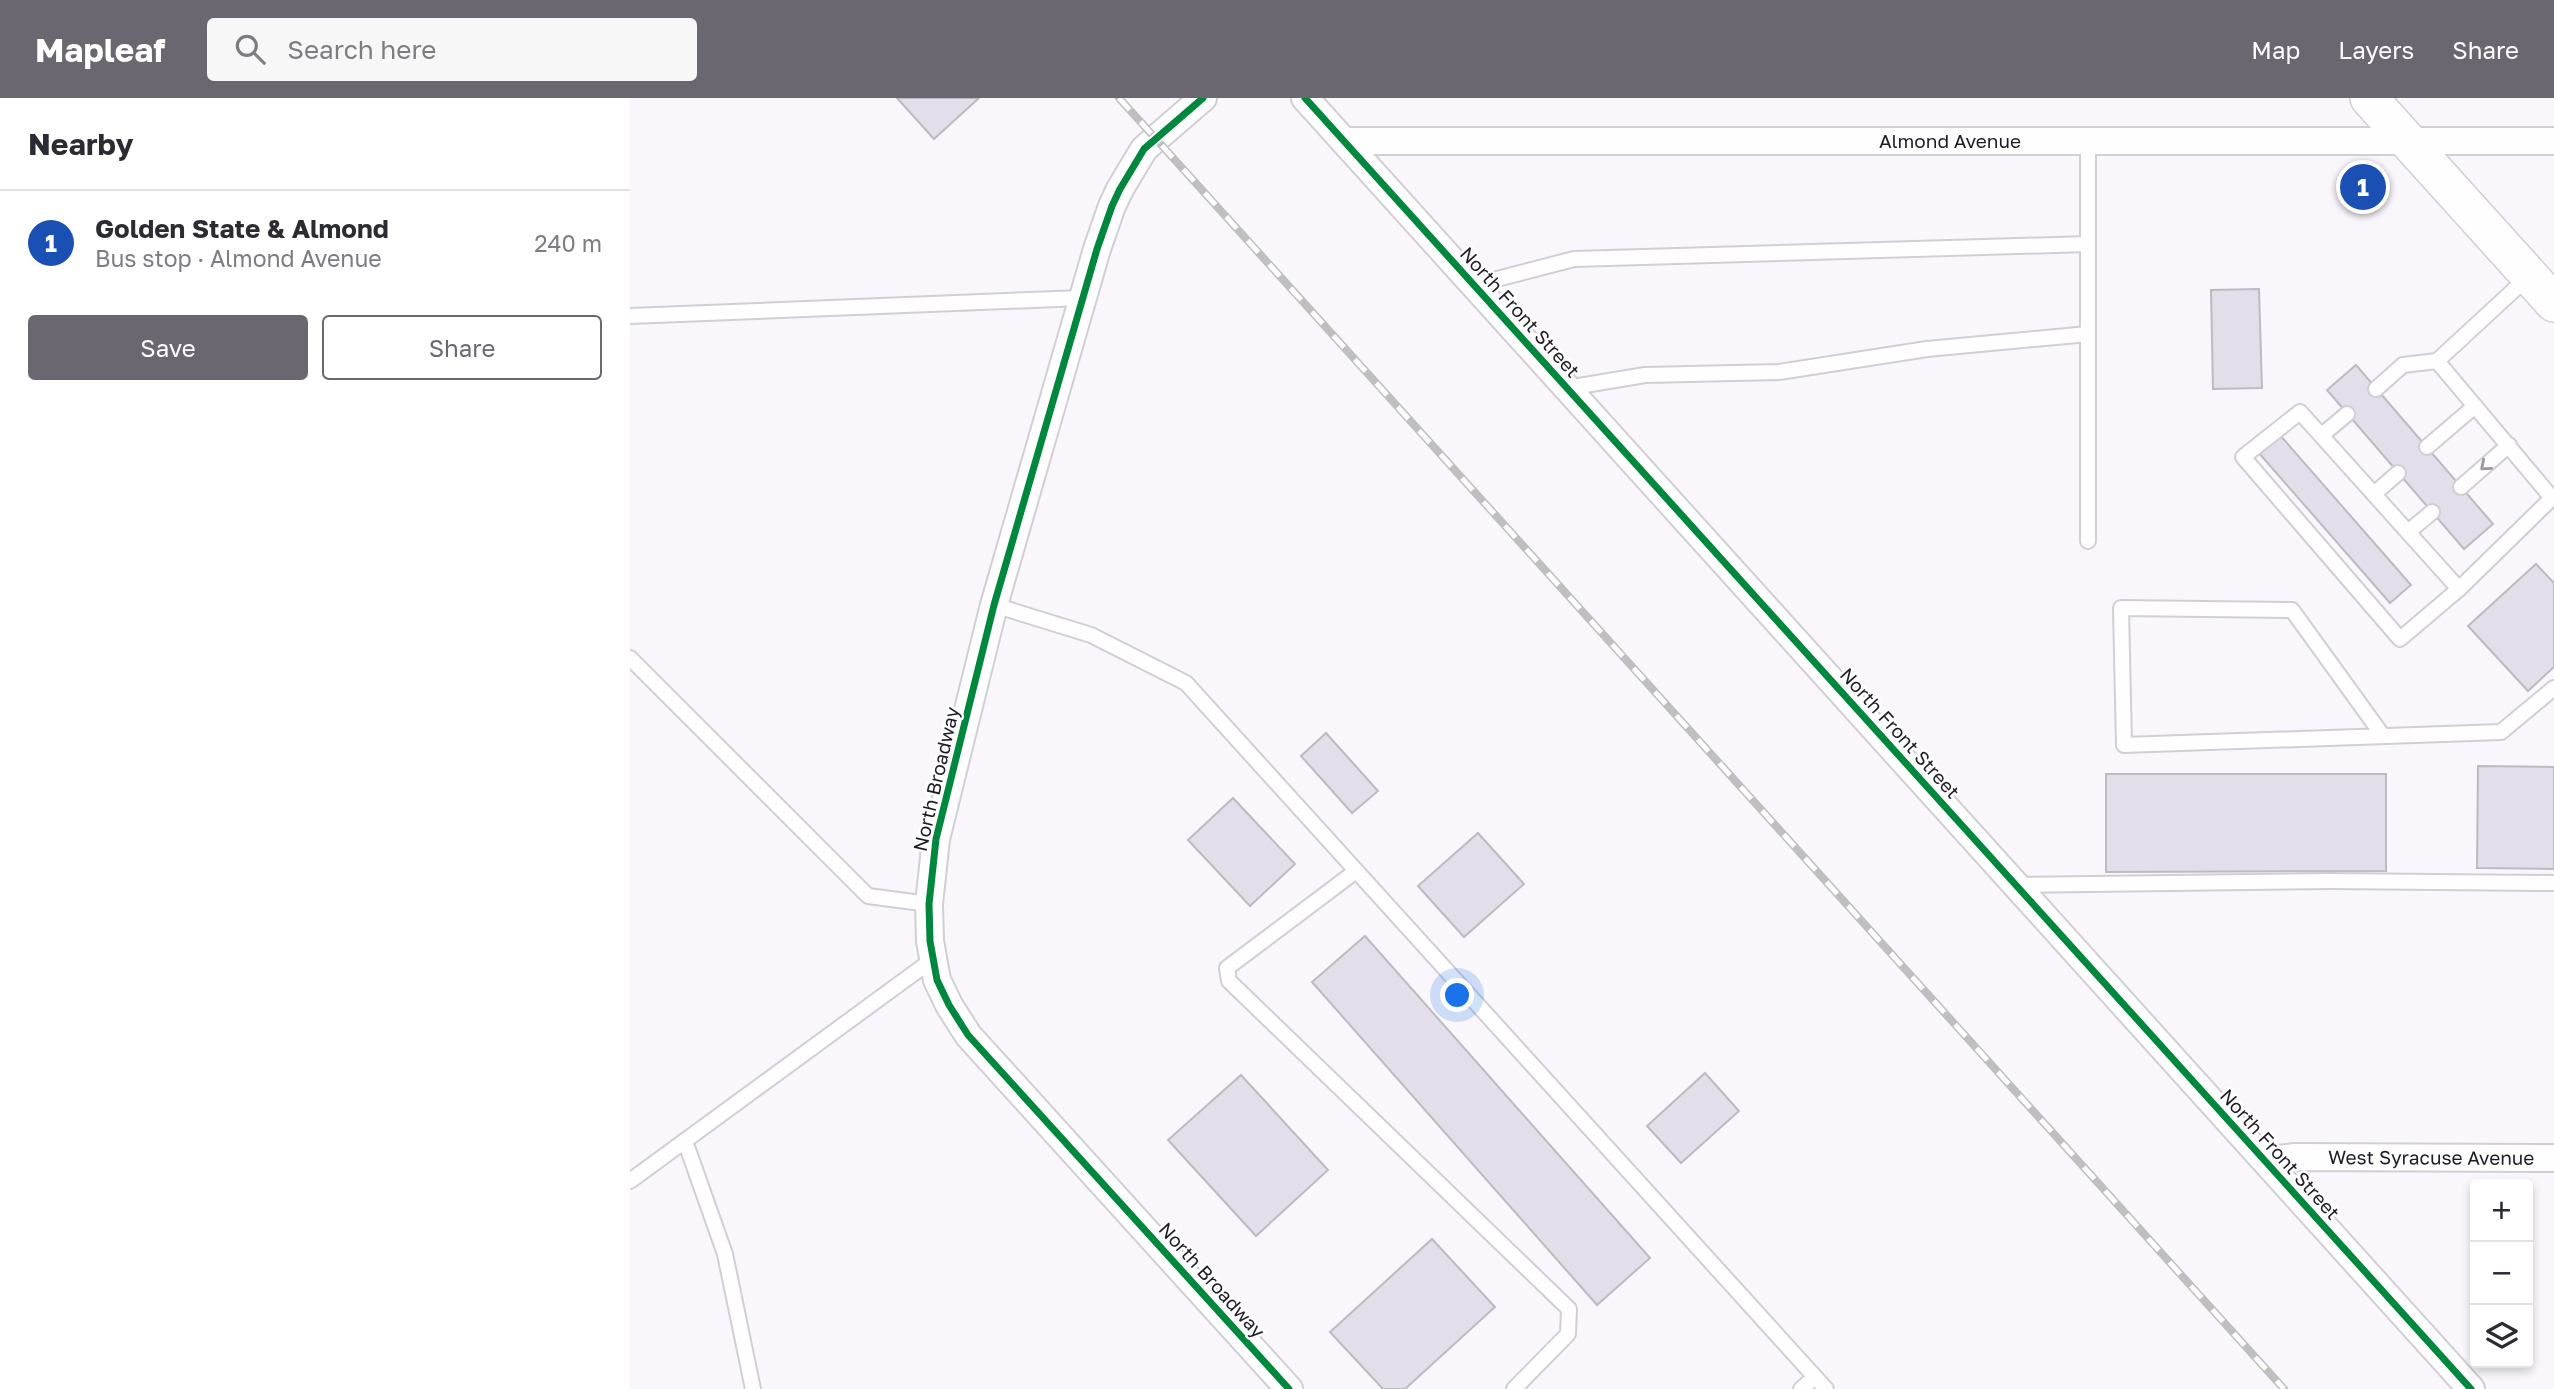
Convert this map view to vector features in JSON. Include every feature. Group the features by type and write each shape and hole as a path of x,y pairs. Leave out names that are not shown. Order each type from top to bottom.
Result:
{"main road":[{"path":"2369,98 2554,303"}],"street":[{"name":"North Broadway","path":"1203,98 1155,138 1135,162 1120,188 1103,230 994,605 936,839 929,904 932,960 943,993 968,1035 1289,1389"},
{"name":"North Front Street","path":"1305,98 2471,1389"},
{"name":"Almond Avenue","path":"1344,141 2554,141"},
{"name":"West Syracuse Avenue","path":"2269,1165 2295,1157 2554,1158"}],"lane":[{"path":"2088,141 2088,541"},
{"path":"1474,285 1574,259 2088,244"},
{"path":"2376,389 2403,365 2437,360 2529,276"},
{"path":"630,316 1083,298"},
{"path":"1567,388 1645,375 1779,372 1927,349 2088,334"},
{"path":"2437,360 2553,497 2459,589 2400,639 2244,457 2300,412 2459,589"},
{"path":"2427,447 2475,406"},
{"path":"2322,435 2347,414"},
{"path":"2461,487 2509,445"},
{"path":"2374,494 2399,473"},
{"path":"2408,532 2432,512"},
{"path":"994,605 1091,635 1186,683 1826,1389"},
{"path":"2383,736 2292,610 2121,608 2124,745 2501,732 2554,688"},
{"path":"630,658 868,896 929,904"},
{"path":"1356,871 1227,968 1229,981 1569,1309 1569,1334 1514,1389"},
{"path":"2015,885 2330,881 2554,883"},
{"path":"630,1181 932,960"},
{"path":"685,1142 725,1255 753,1389"},
{"path":"1801,1389 1815,1377"}],"building":[{"path":"897,98 979,98 934,139"},
{"path":"2259,289 2262,388 2213,389 2211,290"},
{"path":"2356,365 2493,524 2464,549 2327,390"},
{"path":"2279,434 2411,585 2390,603 2258,452"},
{"path":"2536,564 2554,583 2554,667 2528,691 2468,626"},
{"path":"1326,733 1378,791 1352,813 1301,756"},
{"path":"2478,766 2554,767 2554,869 2477,868"},
{"path":"2106,774 2386,774 2386,871 2106,872"},
{"path":"1233,798 1295,864 1250,906 1188,840"},
{"path":"1478,833 1524,884 1464,937 1418,886"},
{"path":"1365,936 1650,1258 1597,1305 1312,982"},
{"path":"1705,1073 1739,1111 1681,1163 1647,1126"},
{"path":"1241,1075 1328,1170 1256,1236 1168,1140"},
{"path":"1432,1239 1495,1307 1405,1389 1383,1389 1330,1332"}],"railway":[{"path":"1119,98 2284,1389"}],"cycle path":[{"path":"1203,98 1144,149 1112,206 1097,249 994,605 936,839 929,904 930,941 937,980 968,1035 1289,1389"},
{"path":"1305,98 2471,1389"}],"place":[{"name":"Golden State & Almond","path":"2363,187"}]}
